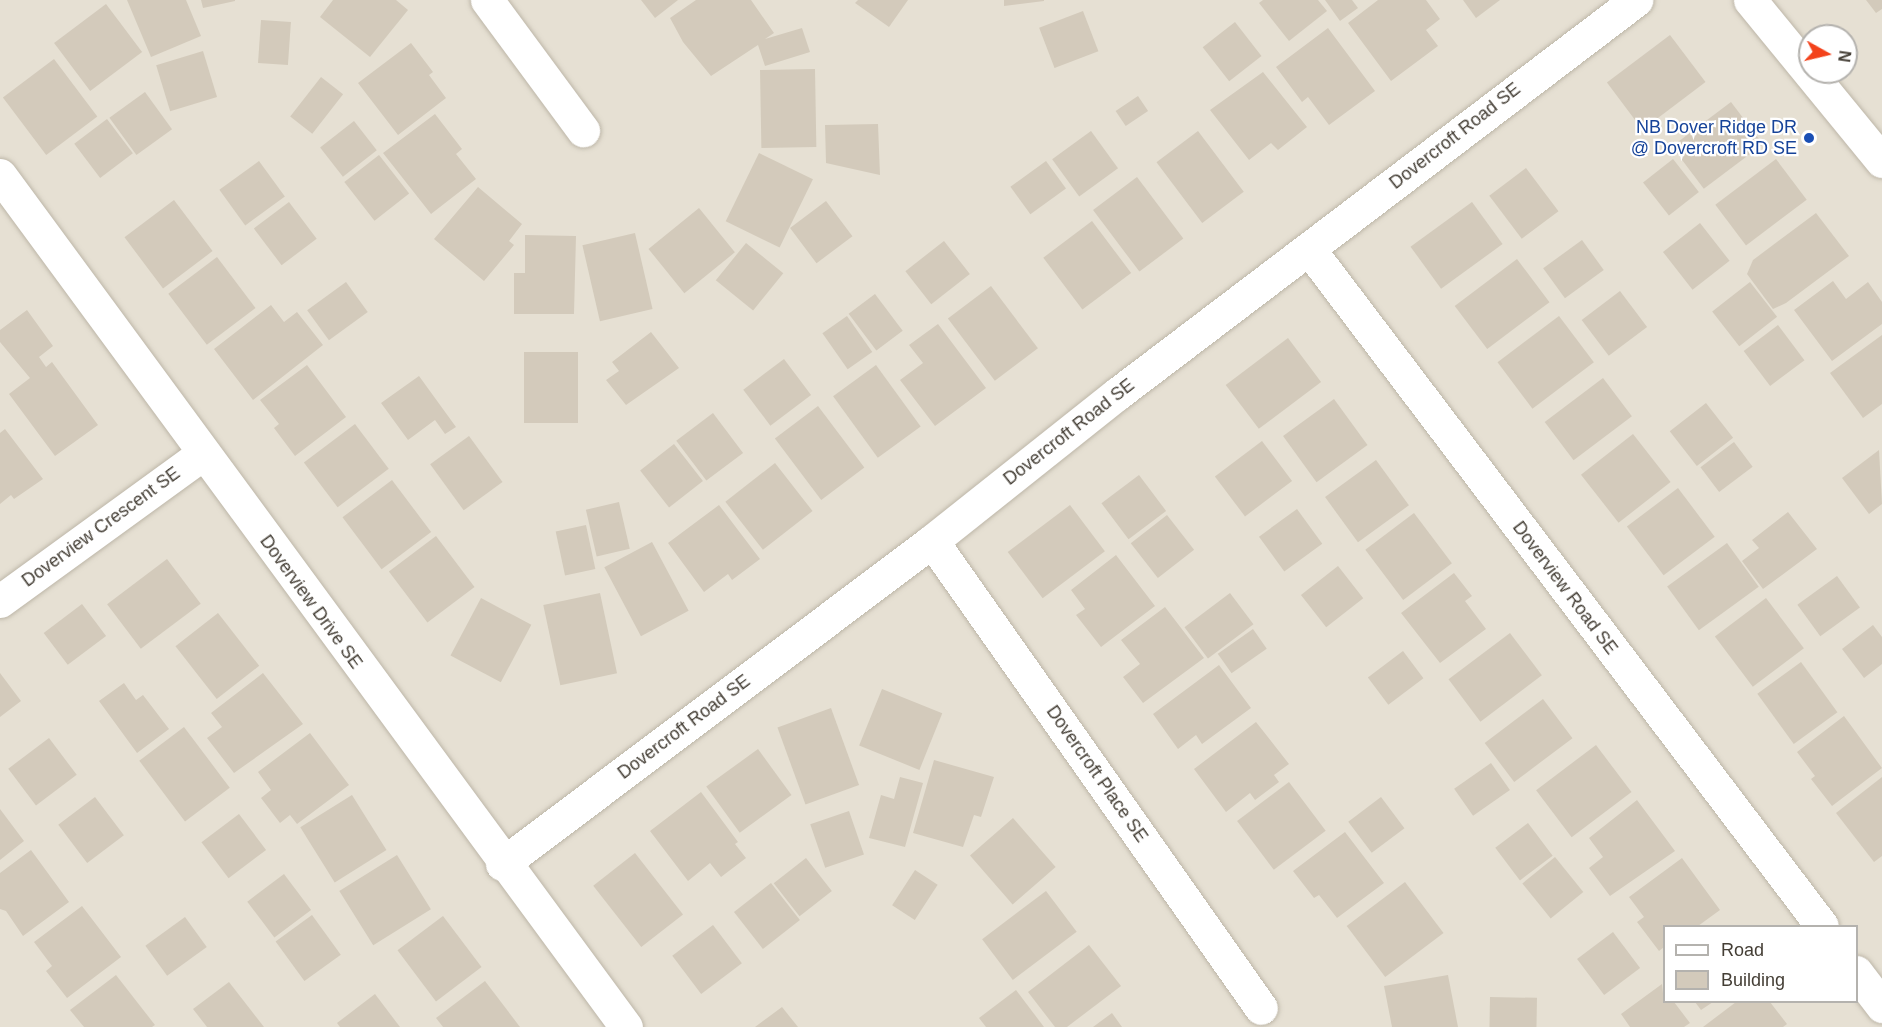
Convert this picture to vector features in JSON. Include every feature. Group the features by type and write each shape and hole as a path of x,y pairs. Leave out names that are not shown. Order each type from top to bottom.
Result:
{"street":[{"path":"487,0 583,130"},
{"name":"Dovercroft Road SE","path":"502,864 932,541 1309,249 1636,0"},
{"path":"1750,0 1882,161"},
{"name":"Doverview Drive SE","path":"0,175 502,864 626,1027"},
{"name":"Doverview Road SE","path":"1309,249 1820,925"},
{"name":"Doverview Crescent SE","path":"0,601 202,454"},
{"name":"Dovercroft Place SE","path":"932,541 1262,1008"},
{"path":"1858,973 1882,1006"}],"shaded area":[{"path":"0,0 1882,0 1882,1027 0,1027"}],"building":[{"path":"127,0 186,0 201,36 151,57"},
{"path":"201,0 235,0 235,1 203,8"},
{"path":"333,0 396,0 408,10 370,57 320,17"},
{"path":"641,0 678,0 655,18"},
{"path":"696,0 751,0 774,33 765,39 802,28 810,52 765,66 758,45 711,76 683,42 670,18"},
{"path":"858,0 908,0 889,27 855,3"},
{"path":"1004,0 1044,0 1044,1 1004,6"},
{"path":"1263,0 1318,0 1327,11 1289,41 1259,3"},
{"path":"1325,0 1352,0 1358,8 1340,21"},
{"path":"1378,0 1426,0 1440,19 1426,30 1438,46 1391,81 1348,23"},
{"path":"1463,0 1500,0 1476,18"},
{"path":"1866,0 1882,0 1882,9 1876,13"},
{"path":"106,4 142,52 90,91 54,43"},
{"path":"1083,11 1098,51 1055,68 1039,28"},
{"path":"261,20 291,22 288,65 258,63"},
{"path":"1235,22 1261,56 1229,81 1203,47"},
{"path":"1328,28 1375,91 1329,125 1308,97 1302,102 1276,67"},
{"path":"1670,35 1706,82 1642,130 1607,83"},
{"path":"411,43 433,72 429,75 446,98 398,135 358,83"},
{"path":"203,51 217,97 170,111 156,65"},
{"path":"54,59 97,117 46,155 3,98"},
{"path":"815,69 816,147 761,148 760,70"},
{"path":"1263,72 1307,127 1278,150 1271,143 1249,160 1210,110"},
{"path":"321,77 343,94 312,134 290,116"},
{"path":"145,92 172,129 136,155 109,118"},
{"path":"1138,96 1148,111 1126,126 1116,111"},
{"path":"1731,102 1763,144 1704,189 1672,147"},
{"path":"435,114 462,149 456,154 476,179 431,214 383,153"},
{"path":"107,119 133,153 100,178 74,144"},
{"path":"354,121 377,150 343,177 320,147"},
{"path":"878,124 880,175 826,163 825,125"},
{"path":"1091,131 1118,168 1079,196 1052,159"},
{"path":"1198,131 1244,192 1202,223 1156,162"},
{"path":"759,153 813,179 780,248 726,221"},
{"path":"379,155 409,194 374,221 344,182"},
{"path":"1673,159 1699,192 1669,215 1643,182"},
{"path":"1776,159 1807,200 1746,245 1715,205"},
{"path":"259,161 285,197 245,225 219,190"},
{"path":"1046,161 1066,189 1030,214 1010,187"},
{"path":"1526,168 1558,211 1522,239 1489,196"},
{"path":"1137,177 1183,238 1139,272 1093,210"},
{"path":"478,187 522,224 509,241 514,245 484,281 434,239"},
{"path":"174,200 213,251 163,288 124,237"},
{"path":"826,201 852,236 817,263 790,228"},
{"path":"289,202 317,239 282,265 254,228"},
{"path":"1472,202 1503,244 1441,289 1411,247"},
{"path":"699,208 735,252 684,293 648,249"},
{"path":"1816,213 1849,256 1786,303 1773,309 1747,274 1753,260"},
{"path":"1092,221 1131,273 1082,310 1043,258"},
{"path":"1700,223 1730,261 1693,290 1663,252"},
{"path":"635,233 653,309 600,321 582,245"},
{"path":"525,235 576,236 574,314 514,314 514,273 525,273"},
{"path":"1582,240 1604,270 1565,298 1543,268"},
{"path":"944,241 970,274 931,304 905,271"},
{"path":"746,243 783,273 753,311 716,280"},
{"path":"217,257 256,308 207,345 168,294"},
{"path":"1517,259 1549,302 1487,349 1455,306"},
{"path":"1833,281 1846,299 1868,282 1882,302 1882,324 1832,361 1794,310"},
{"path":"346,282 368,312 329,340 307,310"},
{"path":"1750,282 1777,317 1739,346 1712,312"},
{"path":"991,286 1038,348 995,381 948,318"},
{"path":"1620,291 1647,327 1609,356 1582,320"},
{"path":"875,294 903,331 876,351 849,314"},
{"path":"271,305 284,322 297,312 323,345 253,400 214,349"},
{"path":"27,310 53,346 39,357 46,367 52,362 98,425 55,456 9,394 30,378 0,342 0,330"},
{"path":"847,316 872,352 848,369 822,333"},
{"path":"1559,316 1594,362 1532,409 1498,362"},
{"path":"938,324 986,388 935,426 900,380 923,363 909,345"},
{"path":"1778,325 1804,360 1770,386 1744,351"},
{"path":"651,332 679,368 626,405 606,380 619,371 612,362"},
{"path":"1882,335 1882,404 1863,418 1830,373"},
{"path":"1288,338 1321,382 1259,429 1226,385"},
{"path":"524,352 578,352 578,423 524,423"},
{"path":"784,359 811,395 770,426 743,390"},
{"path":"307,365 346,417 295,456 274,428 279,424 260,400"},
{"path":"876,365 921,426 878,458 833,396"},
{"path":"419,376 456,427 445,434 435,420 408,440 381,403"},
{"path":"1603,378 1632,416 1574,460 1545,422"},
{"path":"1334,399 1368,445 1317,482 1283,436"},
{"path":"1706,403 1733,438 1697,466 1670,431"},
{"path":"818,406 864,467 821,500 775,438"},
{"path":"713,413 743,453 706,481 676,441"},
{"path":"355,424 389,469 338,507 304,463"},
{"path":"5,429 43,479 14,499 11,495 0,504 0,433"},
{"path":"1633,434 1671,482 1619,523 1581,475"},
{"path":"469,436 503,482 464,510 430,464"},
{"path":"1262,441 1292,481 1245,516 1215,477"},
{"path":"1734,442 1753,467 1719,492 1700,467"},
{"path":"674,444 703,481 669,508 640,470"},
{"path":"1879,450 1882,504 1869,514 1842,478"},
{"path":"1376,460 1409,505 1358,542 1325,497"},
{"path":"775,463 813,511 763,550 725,502"},
{"path":"1139,475 1166,511 1129,539 1101,503"},
{"path":"392,480 431,532 382,569 342,517"},
{"path":"1678,488 1715,537 1664,575 1627,527"},
{"path":"619,502 630,549 597,556 586,510"},
{"path":"719,505 760,559 732,580 728,574 704,592 668,543"},
{"path":"1070,505 1105,551 1043,598 1008,552"},
{"path":"1297,509 1322,544 1284,571 1259,537"},
{"path":"1788,512 1817,549 1763,589 1742,561 1759,548 1752,540"},
{"path":"1414,513 1452,563 1403,600 1365,550"},
{"path":"1167,515 1194,550 1158,578 1131,543"},
{"path":"586,525 595,569 565,575 556,531"},
{"path":"436,536 475,587 427,623 389,572"},
{"path":"652,542 689,611 641,636 604,567"},
{"path":"1727,543 1759,587 1699,630 1667,586"},
{"path":"1116,555 1155,606 1101,647 1076,615 1085,609 1071,590"},
{"path":"167,559 201,604 141,649 107,604"},
{"path":"1338,566 1363,598 1326,627 1301,595"},
{"path":"1454,573 1472,596 1465,601 1486,629 1440,663 1401,613"},
{"path":"1837,576 1860,608 1820,636 1797,605"},
{"path":"600,593 617,673 560,685 543,605"},
{"path":"1230,593 1253,624 1208,658 1184,627"},
{"path":"481,598 531,625 501,682 450,655"},
{"path":"1766,598 1804,648 1753,687 1715,637"},
{"path":"82,604 106,636 68,665 44,633"},
{"path":"1165,607 1204,658 1143,703 1123,677 1140,664 1121,640"},
{"path":"218,613 259,666 217,699 175,646"},
{"path":"1873,625 1882,637 1882,664 1864,678 1842,649"},
{"path":"1253,629 1267,649 1232,673 1218,654"},
{"path":"1510,633 1542,675 1480,722 1449,679"},
{"path":"1403,651 1423,678 1388,705 1368,677"},
{"path":"1801,662 1837,712 1794,744 1757,694"},
{"path":"1219,665 1251,708 1202,744 1196,735 1178,749 1153,714"},
{"path":"0,673 21,701 0,717"},
{"path":"263,673 303,724 234,773 207,738 222,727 211,713"},
{"path":"124,683 136,700 143,695 169,729 137,753 99,701"},
{"path":"882,689 942,713 919,770 859,746"},
{"path":"1543,699 1572,738 1514,782 1485,743"},
{"path":"831,708 859,785 805,805 777,727"},
{"path":"1844,716 1882,768 1832,806 1811,779 1815,776 1797,752"},
{"path":"1256,722 1289,764 1274,775 1279,782 1255,800 1250,793 1226,812 1194,769"},
{"path":"184,727 230,788 185,821 139,761"},
{"path":"310,733 349,785 297,824 290,815 280,823 261,798 271,790 258,772"},
{"path":"49,738 77,775 36,805 8,769"},
{"path":"1596,745 1632,792 1572,837 1536,790"},
{"path":"758,749 792,795 740,833 706,787"},
{"path":"934,760 994,777 981,817 974,815 963,847 913,833"},
{"path":"1491,763 1510,790 1473,816 1454,789"},
{"path":"900,777 923,783 905,847 869,838 881,795 894,799"},
{"path":"1882,777 1882,856 1874,862 1836,813"},
{"path":"1289,782 1326,831 1274,870 1237,821"},
{"path":"701,792 738,842 735,844 746,858 721,877 710,863 688,881 650,831"},
{"path":"352,795 386,850 335,882 300,827"},
{"path":"95,797 124,835 87,863 58,825"},
{"path":"1381,797 1404,828 1372,853 1348,822"},
{"path":"1637,800 1675,851 1610,896 1589,868 1603,857 1589,838"},
{"path":"0,809 24,841 0,860"},
{"path":"849,811 864,854 825,868 810,824"},
{"path":"239,814 266,850 229,878 201,842"},
{"path":"1013,818 1056,867 1013,904 970,855"},
{"path":"1528,823 1553,856 1520,880 1495,848"},
{"path":"1345,832 1384,883 1337,918 1319,895 1314,898 1293,871"},
{"path":"31,850 69,902 23,936 6,911 0,909 0,873"},
{"path":"635,853 683,914 641,947 593,886"},
{"path":"397,855 431,909 373,945 339,891"},
{"path":"1555,857 1583,892 1551,918 1522,883"},
{"path":"806,858 832,891 800,916 774,883"},
{"path":"1682,858 1720,910 1699,925 1663,925 1663,948 1659,951 1637,922 1644,917 1629,897"},
{"path":"915,870 938,885 915,920 892,905"},
{"path":"284,874 311,910 274,938 247,902"},
{"path":"1405,882 1444,933 1385,977 1347,926"},
{"path":"771,883 800,920 763,949 734,912"},
{"path":"1046,891 1077,932 1013,980 982,939"},
{"path":"82,906 121,957 67,998 46,971 52,966 34,942"},
{"path":"312,915 341,955 304,981 276,941"},
{"path":"443,916 482,967 436,1001 397,950"},
{"path":"185,917 207,947 167,976 145,946"},
{"path":"713,925 742,963 701,994 672,956"},
{"path":"1613,932 1640,968 1604,995 1577,959"},
{"path":"1089,945 1121,986 1067,1027 1055,1027 1028,992"},
{"path":"116,975 155,1025 152,1027 84,1027 70,1010"},
{"path":"1448,975 1458,1027 1392,1027 1384,986"},
{"path":"485,981 520,1027 443,1027 436,1018"},
{"path":"229,982 264,1027 207,1027 193,1009"},
{"path":"1662,984 1663,1003 1675,1003 1690,1023 1684,1027 1630,1027 1621,1014"},
{"path":"1016,990 1044,1027 986,1027 979,1018"},
{"path":"375,994 400,1027 340,1027 337,1023"},
{"path":"1490,997 1537,998 1536,1027 1489,1027"},
{"path":"1696,1003 1712,1003 1701,1010"},
{"path":"1735,1003 1771,1003 1787,1024 1783,1027 1703,1027"},
{"path":"782,1007 798,1027 755,1027"},
{"path":"1112,1013 1122,1027 1093,1027"}],"place":[{"name":"NB Dover Ridge DR @ Dovercroft RD SE","path":"1809,138"}]}
